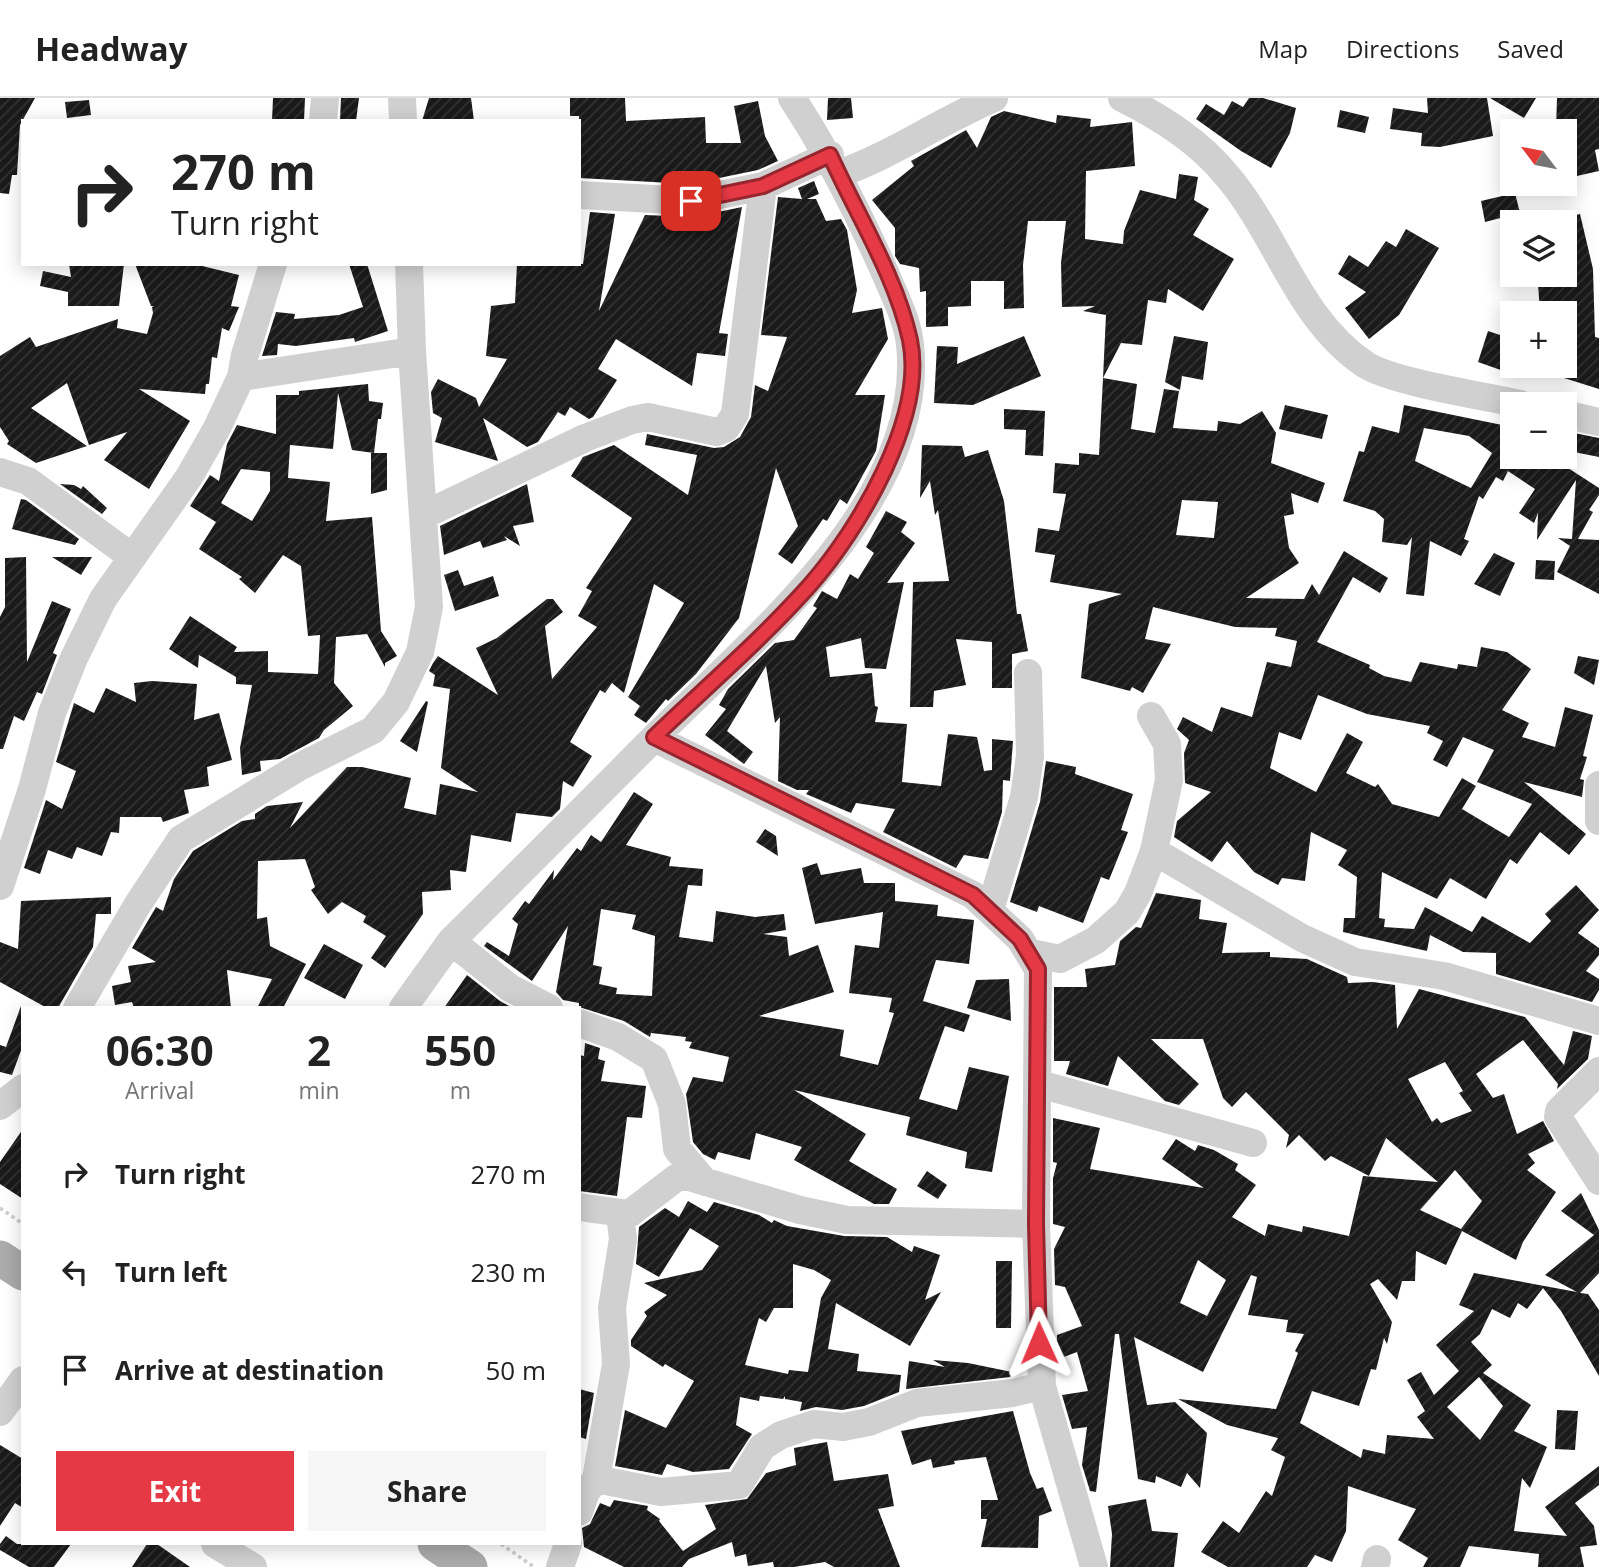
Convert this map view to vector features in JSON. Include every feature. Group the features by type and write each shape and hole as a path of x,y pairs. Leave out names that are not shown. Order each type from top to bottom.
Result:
{"main road":[{"path":"0,1258 21,1272"},
{"path":"437,1545 470,1567"}],"street":[{"path":"323,119 325,98"},
{"path":"402,98 403,119"},
{"path":"404,1006 451,942 810,584 865,507 887,467 904,419 911,379 910,343 897,302 834,164 792,98"},
{"path":"581,195 691,201 763,186 834,164 877,160 930,129 994,98"},
{"path":"1128,100 1168,123 1203,150 1230,178 1315,315 1348,351 1368,366 1391,375 1500,400"},
{"path":"424,515 585,438 632,420 648,417 717,432 726,428 734,414 763,186"},
{"path":"0,886 52,713 74,658 103,599 189,477 241,377 245,355 272,266"},
{"path":"78,1006 138,904 181,839 299,767 373,730 396,702 420,652 429,607 409,266"},
{"path":"241,377 412,351"},
{"path":"1577,417 1599,422"},
{"path":"0,472 28,481 132,558"},
{"path":"990,910 1024,797 1030,757 1028,673"},
{"path":"1031,953 1060,959 1104,934 1127,912 1154,851 1165,804 1169,761 1167,744 1150,716"},
{"path":"654,737 784,804 899,856 973,895 1031,953 1038,969 1036,1224 1042,1386 1094,1567"},
{"path":"1599,785 1599,821"},
{"path":"1154,851 1302,938 1355,962 1444,976 1599,1021"},
{"path":"451,942 510,988 545,1006"},
{"path":"581,1024 618,1037 654,1059 671,1104 677,1149 704,1181"},
{"path":"1599,1071 1559,1111 1558,1117 1599,1181"},
{"path":"1039,1084 1253,1143"},
{"path":"0,1106 21,1090"},
{"path":"581,1207 620,1214 635,1211 681,1176 800,1210 847,1220 1036,1224"},
{"path":"581,1506 586,1492 596,1479 616,1364 612,1308 623,1239 620,1214"},
{"path":"8,1415 21,1385"},
{"path":"596,1479 661,1492 738,1485 762,1447 781,1435 814,1424 843,1427 869,1422 916,1403 1013,1393 1042,1386"},
{"path":"217,1545 253,1567"},
{"path":"560,1567 568,1545"}],"path":[{"path":"0,1208 21,1223"},
{"path":"502,1545 534,1567"}],"building":[{"path":"0,98 35,98 21,119 17,175 12,175 9,194 0,193"},
{"path":"273,98 305,98 304,119 272,119"},
{"path":"341,98 359,98 356,119 340,119"},
{"path":"429,98 471,98 474,119 423,119"},
{"path":"570,98 625,98 626,121 705,117 706,143 741,143 734,106 758,101 765,136 778,161 758,170 690,184 581,178 581,119 579,116 570,116"},
{"path":"828,98 851,98 853,118 827,120"},
{"path":"1249,98 1263,98 1296,108 1290,133 1271,168 1241,151 1196,119 1206,104 1224,115 1232,101 1243,107"},
{"path":"1427,98 1487,98 1493,136 1440,147 1421,146 1422,133 1390,129 1393,108 1428,113"},
{"path":"1490,98 1536,98 1524,118"},
{"path":"1557,98 1599,98 1599,149 1595,150 1599,171 1577,176 1577,119 1556,119"},
{"path":"89,100 91,115 67,118 65,102"},
{"path":"1340,110 1369,117 1365,133 1337,127"},
{"path":"1004,111 1056,123 1057,115 1091,119 1090,127 1132,122 1135,166 1086,171 1085,239 1123,244 1124,231 1140,190 1176,199 1179,174 1198,177 1194,200 1209,209 1193,235 1234,259 1203,311 1168,289 1166,303 1148,300 1142,345 1121,343 1103,378 1106,315 1083,311 1095,306 1062,307 1061,263 1066,221 1028,221 1023,265 1024,308 1004,309 1004,281 971,281 971,306 948,307 948,326 926,327 926,291 920,292 919,268 900,264 895,256 895,228 872,200 914,166 911,161 966,130 977,148 991,117"},
{"path":"814,181 819,194 807,199 816,199 826,221 841,219 847,230 857,290 852,313 882,308 888,339 855,395 885,395 876,451 847,504 840,499 827,521 823,519 792,564 778,554 798,526 776,468 739,618 696,674 668,701 666,699 646,723 634,715 640,706 628,697 684,603 654,584 624,693 612,683 605,693 600,690 570,742 592,756 573,787 563,781 560,809 552,817 516,813 511,842 471,835 466,872 450,870 451,890 422,892 423,914 385,968 371,958 386,936 363,922 366,916 342,902 328,914 311,890 315,887 305,859 258,861 257,919 267,917 270,946 306,964 284,1006 258,1006 272,979 227,970 231,1006 133,1006 132,1002 115,1005 112,986 131,982 128,966 156,962 132,948 156,907 163,911 174,879 193,851 242,821 255,819 255,814 267,806 303,802 290,828 347,767 362,767 411,778 404,808 436,815 440,784 478,792 441,768 450,689 433,686 435,675 429,671 433,663 438,656 498,695 476,648 497,638 547,599 553,599 563,612 545,626 552,679 597,627 578,616 592,591 586,588 632,518 571,476 583,457 614,445 688,495 697,455 645,445 647,434 714,448 724,447 740,437 751,417 755,385 768,391 787,337 761,335 778,197 802,199 798,188"},
{"path":"1516,196 1519,210 1500,210 1500,218 1485,222 1481,201"},
{"path":"742,207 719,333 728,334 725,356 697,353 692,386 616,339 598,369 617,380 593,417 589,419 570,407 565,416 558,412 538,442 527,447 483,418 498,461 435,442 442,418 433,413 431,392 438,379 476,398 479,407 507,359 486,356 491,306 515,303 517,266 581,266 590,212 615,214 599,311 645,215 694,217"},
{"path":"1580,214 1593,269 1595,337 1599,338 1599,389 1564,378 1577,378 1577,301 1539,301 1538,287 1577,287 1577,215"},
{"path":"1406,229 1439,248 1399,315 1369,339 1345,308 1366,292 1338,274 1349,255 1368,267 1386,241 1396,247"},
{"path":"69,266 124,266 119,306 68,306 68,292 40,286 43,271 71,277"},
{"path":"136,266 202,266 239,275 231,306 239,307 229,331 222,328 217,358 212,357 205,394 139,389 190,421 149,489 104,460 127,432 89,445 67,383 31,408 87,446 36,463 7,444 9,441 0,427 0,356 30,337 36,347 118,319 117,328 147,334 154,306 151,306"},
{"path":"350,266 368,266 388,331 355,342 354,338 296,346 278,344 277,355 262,356 276,312 295,314 294,319 339,315 363,307"},
{"path":"1488,331 1500,335 1500,370 1478,362"},
{"path":"1024,336 1041,376 973,405 934,403 937,346 958,347 957,364"},
{"path":"1174,336 1208,342 1203,380 1182,376 1180,390 1165,382"},
{"path":"1103,378 1137,384 1131,429 1155,433 1164,389 1179,391 1173,428 1217,431 1218,421 1240,424 1262,411 1276,433 1271,463 1325,483 1318,503 1291,493 1294,514 1284,516 1289,548 1299,563 1246,598 1304,599 1312,584 1319,595 1344,551 1388,578 1380,593 1353,577 1317,642 1370,665 1369,668 1384,676 1411,682 1420,662 1457,669 1458,664 1477,667 1481,647 1507,652 1531,669 1502,710 1529,723 1522,737 1555,747 1565,707 1593,715 1583,756 1587,757 1580,779 1584,780 1582,797 1524,782 1586,834 1569,855 1540,832 1517,864 1510,859 1486,899 1450,878 1437,899 1382,872 1379,918 1385,919 1384,927 1414,929 1425,907 1472,932 1482,916 1530,943 1551,921 1545,914 1576,885 1599,910 1578,933 1599,948 1599,955 1586,971 1599,979 1599,990 1592,1002 1496,974 1496,953 1463,952 1430,935 1427,951 1343,932 1344,918 1355,918 1357,877 1338,865 1347,850 1311,832 1305,881 1282,878 1278,885 1254,872 1227,841 1212,862 1174,837 1177,821 1211,792 1185,783 1184,753 1189,740 1177,729 1183,717 1212,732 1221,707 1252,717 1267,662 1291,667 1297,641 1275,636 1277,628 1235,627 1153,607 1145,639 1171,644 1143,693 1132,687 1130,691 1081,678 1089,604 1122,594 1050,582 1055,555 1035,552 1038,528 1059,531 1066,494 1053,493 1055,463 1079,465 1079,453 1099,455","holes":["1182,500 1218,502 1214,538 1176,535","1318,695 1367,714 1430,726 1427,733 1443,741 1433,760 1447,767 1463,737 1494,750 1477,782 1532,804 1509,837 1462,809 1476,786 1462,778 1439,817 1392,804 1378,784 1375,787 1346,773 1363,742 1347,733 1316,792 1270,768 1279,732 1301,740"]},
{"path":"368,384 369,401 383,403 374,453 352,450 338,393 333,449 290,445 288,478 330,482 326,521 372,517 381,631 397,656 385,663 385,667 367,634 336,637 334,683 353,706 324,730 319,738 280,759 260,761 261,771 242,775 240,748 252,685 236,684 236,677 199,655 198,668 169,649 190,616 237,647 234,652 268,651 268,672 318,674 320,635 308,636 301,566 283,555 255,593 239,579 242,577 199,549 216,522 190,506 210,475 219,481 227,444 237,425 276,434 276,395 299,395 299,391","holes":["241,469 270,472 270,491 252,521 221,503"]},
{"path":"1285,405 1328,415 1322,439 1279,429"},
{"path":"1404,405 1500,425 1500,469 1570,469 1599,488 1599,495 1589,510 1593,512 1578,539 1599,540 1599,594 1557,572 1570,546 1558,538 1572,539 1576,480 1537,540 1538,513 1534,523 1519,513 1535,489 1508,471 1503,481 1496,477 1483,499 1479,496 1464,539 1469,541 1461,556 1430,541 1424,596 1406,594 1412,537 1407,545 1382,542 1384,519 1375,511 1343,501 1359,451 1364,452 1372,426 1399,433","holes":["1424,428 1469,436 1492,453 1471,488 1415,461"]},
{"path":"1004,409 1045,411 1043,456 1025,455 1026,430 1004,429"},
{"path":"1577,434 1599,438 1599,457 1577,453"},
{"path":"922,445 962,446 965,457 988,450 1004,501 1017,614 1021,614 1028,651 1012,654 1012,688 992,688 992,642 956,639 966,685 934,691 933,707 910,707 913,582 949,581 938,510 935,515 930,481 920,498"},
{"path":"371,453 387,453 387,490 371,494"},
{"path":"60,484 74,485 81,489 83,486 107,508 102,514"},
{"path":"527,484 534,522 513,526 520,546 504,536 507,540 483,548 480,541 444,555 440,526"},
{"path":"21,499 79,539 75,545 12,529"},
{"path":"886,511 907,522 901,532 915,543 887,583 904,582 886,669 865,668 861,638 826,647 830,677 872,673 875,706 878,707 875,722 907,724 902,782 941,786 948,734 977,737 984,771 992,770 992,739 1013,741 1010,781 1003,780 1002,812 988,859 964,855 956,868 883,832 895,809 856,803 851,813 806,794 809,790 797,790 778,781 780,717 775,723 766,666 727,731 753,752 744,764 705,735 726,709 719,705 728,689 775,643 794,640 817,608 813,606 822,591 837,599 850,574 858,579 874,553 866,547"},
{"path":"1494,553 1515,563 1500,596 1474,584"},
{"path":"26,557 27,662 52,601 71,609 53,653 57,655 42,694 37,692 24,721 14,716 3,749 0,749 0,617 5,607 5,558"},
{"path":"52,557 92,557 81,575"},
{"path":"1536,560 1555,561 1554,580 1535,579"},
{"path":"458,570 464,586 493,576 499,596 455,611 444,575"},
{"path":"1578,656 1599,660 1594,685 1574,673"},
{"path":"152,681 197,684 194,720 219,713 232,760 207,767 209,786 184,790 189,813 163,822 161,817 120,817 119,833 111,832 102,856 77,847 72,859 48,850 40,874 24,868 46,800 62,809 76,771 56,762 74,703 94,713 106,688 136,702 134,683"},
{"path":"426,701 428,702 417,752 400,741"},
{"path":"1046,761 1076,767 1075,774 1133,794 1121,830 1128,832 1123,845 1109,880 1101,877 1083,923 1039,906 1037,912 1010,902 1040,802"},
{"path":"634,792 653,804 626,845 671,857 669,866 703,869 702,886 688,885 679,937 713,942 716,911 755,917 784,914 786,930 763,934 787,937 789,956 818,945 834,992 759,1016 844,1030 840,1056 878,1065 894,1013 889,1012 892,998 849,993 855,945 879,948 883,912 815,924 802,868 817,863 821,875 861,868 864,883 895,883 895,901 938,905 937,916 974,920 969,964 936,960 923,1001 970,1015 964,1032 945,1026 919,1099 957,1110 969,1067 1009,1076 992,1172 965,1168 967,1152 906,1135 910,1117 794,1090 866,1134 849,1161 897,1189 889,1204 874,1204 794,1160 802,1147 756,1133 750,1160 718,1152 715,1160 703,1154 693,1142 686,1094 693,1077 723,1082 729,1057 689,1048 692,1042 685,1041 686,1037 651,1033 650,1037 624,1021 581,1008 579,1003 563,1000 556,992 568,926 532,981 484,946 487,942 509,956 518,924 512,919 525,901 529,904 554,870 553,880 577,848 581,851 591,835 601,842","holes":["601,909 636,915 632,929 655,936 652,996 616,994 617,988 599,984 602,967 593,965"]},
{"path":"765,829 776,836 778,856 756,842"},
{"path":"1156,893 1201,900 1199,919 1227,923 1222,953 1270,952 1270,957 1307,959 1347,977 1348,983 1395,985 1397,1029 1419,989 1525,1017 1564,1065 1573,1031 1592,1036 1588,1059 1557,1089 1558,1084 1523,1040 1476,1074 1493,1098 1504,1094 1517,1134 1543,1121 1554,1141 1528,1154 1535,1163 1527,1170 1556,1192 1523,1242 1516,1260 1462,1231 1446,1265 1416,1251 1415,1281 1402,1281 1397,1300 1378,1279 1370,1284 1392,1322 1387,1344 1384,1338 1376,1370 1371,1369 1359,1406 1312,1391 1300,1423 1361,1458 1363,1449 1385,1454 1387,1435 1434,1439 1417,1417 1425,1411 1407,1380 1421,1372 1434,1395 1459,1371 1436,1345 1474,1311 1459,1305 1474,1273 1577,1292 1545,1275 1594,1235 1561,1211 1581,1193 1599,1230 1599,1273 1580,1293 1588,1294 1599,1310 1599,1376 1561,1311 1543,1288 1527,1309 1518,1303 1510,1318 1492,1309 1480,1334 1471,1342 1492,1365 1483,1373 1531,1405 1514,1431 1547,1447 1530,1488 1522,1478 1514,1531 1567,1536 1545,1507 1599,1466 1599,1485 1575,1503 1594,1526 1597,1545 1580,1547 1584,1567 1538,1567 1539,1554 1469,1546 1460,1567 1423,1567 1428,1558 1398,1540 1416,1509 1348,1486 1346,1531 1332,1562 1315,1555 1307,1567 1228,1567 1201,1552 1223,1521 1239,1533 1266,1491 1272,1496 1285,1457 1271,1450 1278,1438 1227,1425 1178,1399 1276,1409 1298,1353 1295,1351 1304,1334 1286,1332 1288,1320 1248,1315 1257,1277 1251,1275 1203,1372 1134,1337 1147,1405 1175,1402 1207,1433 1200,1488 1187,1473 1181,1487 1156,1476 1155,1483 1138,1479 1119,1334 1115,1334 1096,1492 1090,1491 1082,1465 1087,1427 1072,1429 1062,1395 1088,1391 1077,1352 1061,1358 1057,1346 1057,1335 1082,1326 1065,1287 1055,1285 1054,1249 1065,1227 1053,1224 1053,1178 1057,1163 1053,1162 1053,1118 1100,1128 1090,1169 1204,1188 1162,1159 1176,1139 1195,1151 1198,1145 1214,1150 1238,1164 1235,1170 1256,1185 1232,1217 1265,1236 1268,1224 1302,1232 1303,1226 1349,1236 1363,1176 1438,1182 1386,1138 1369,1176 1331,1156 1325,1161 1299,1135 1286,1148 1289,1135 1246,1092 1232,1107 1223,1098 1203,1039 1151,1039 1199,1084 1179,1105 1165,1101 1118,1056 1108,1086 1066,1074 1070,1061 1054,1061 1054,987 1087,987 1085,969 1115,965 1120,941 1136,927 1141,928","holes":["1445,1062 1463,1091 1459,1093 1472,1111 1441,1123 1437,1118 1432,1122 1408,1079","1455,1170 1482,1201 1461,1229 1420,1210","1198,1260 1226,1280 1207,1316 1180,1303","1479,1377 1503,1406 1480,1440 1447,1407"]},
{"path":"111,897 111,914 96,914 93,947 59,1006 43,1006 0,982 0,942 18,949 21,901"},
{"path":"324,944 363,965 345,999 304,978"},
{"path":"467,975 509,1006 445,1006"},
{"path":"1009,979 1011,1021 967,1008 976,980"},
{"path":"21,1006 21,1050 12,1075 0,1072 0,1045 6,1047"},
{"path":"585,1043 600,1048 598,1059 605,1061 601,1081 646,1086 642,1118 627,1117 617,1196 581,1191 581,1055 584,1056"},
{"path":"21,1132 21,1198 0,1184 0,1162"},
{"path":"927,1171 947,1185 938,1199 917,1186"},
{"path":"688,1201 707,1212 714,1202 759,1215 772,1223 774,1220 787,1226 844,1236 887,1237 912,1252 914,1246 940,1255 925,1300 941,1292 910,1346 836,1303 828,1349 859,1354 857,1371 901,1375 899,1392 864,1406 842,1410 816,1407 800,1411 802,1402 785,1399 785,1396 783,1399 760,1396 759,1401 740,1397 736,1425 752,1434 729,1469 693,1472 667,1464 662,1475 615,1466 625,1410 666,1428 694,1381 665,1364 663,1367 631,1346 631,1340 647,1316 644,1312 667,1295 644,1283 702,1270 719,1246 690,1228 659,1277 636,1264 639,1227 665,1208 679,1217","holes":["793,1264 814,1270 831,1280 821,1298 808,1372 789,1370 788,1374 745,1365 759,1318 766,1322 774,1308 793,1308"]},
{"path":"996,1261 1012,1261 1011,1328 996,1328"},
{"path":"933,1360 968,1363 1012,1372 1010,1377 906,1389 909,1361 945,1367"},
{"path":"581,1390 594,1393 586,1439 581,1438"},
{"path":"1557,1410 1578,1411 1575,1450 1555,1449"},
{"path":"1013,1411 1030,1473 1037,1489 1043,1487 1052,1511 1039,1516 1038,1548 981,1547 987,1519 981,1519 981,1500 998,1500 986,1457 954,1461 955,1464 933,1468 931,1459 912,1465 901,1431"},
{"path":"827,1442 834,1481 888,1474 894,1506 878,1509 900,1567 834,1567 825,1562 794,1567 774,1567 773,1562 748,1566 746,1554 735,1557 732,1542 689,1559 682,1567 624,1567 584,1547 582,1528 590,1524 600,1503 610,1507 614,1500 648,1506 647,1510 660,1519 683,1551 716,1529 705,1505 747,1499 766,1473 796,1465 794,1448"},
{"path":"0,1445 21,1458 21,1507 15,1503 0,1526"},
{"path":"1146,1499 1152,1531 1178,1533 1174,1567 1110,1567 1112,1534 1108,1506"},
{"path":"6,1536 21,1545 70,1545 54,1567 29,1567 0,1550 0,1544"},
{"path":"146,1545 158,1545 190,1567 132,1567"}],"route":[{"path":"691,201 763,186 794,174 830,155 902,314 910,343 911,379 904,419 887,467 865,507 810,584 654,737 784,804 886,850 973,895 1020,939 1031,953 1038,969 1036,1224 1039,1343"}]}
